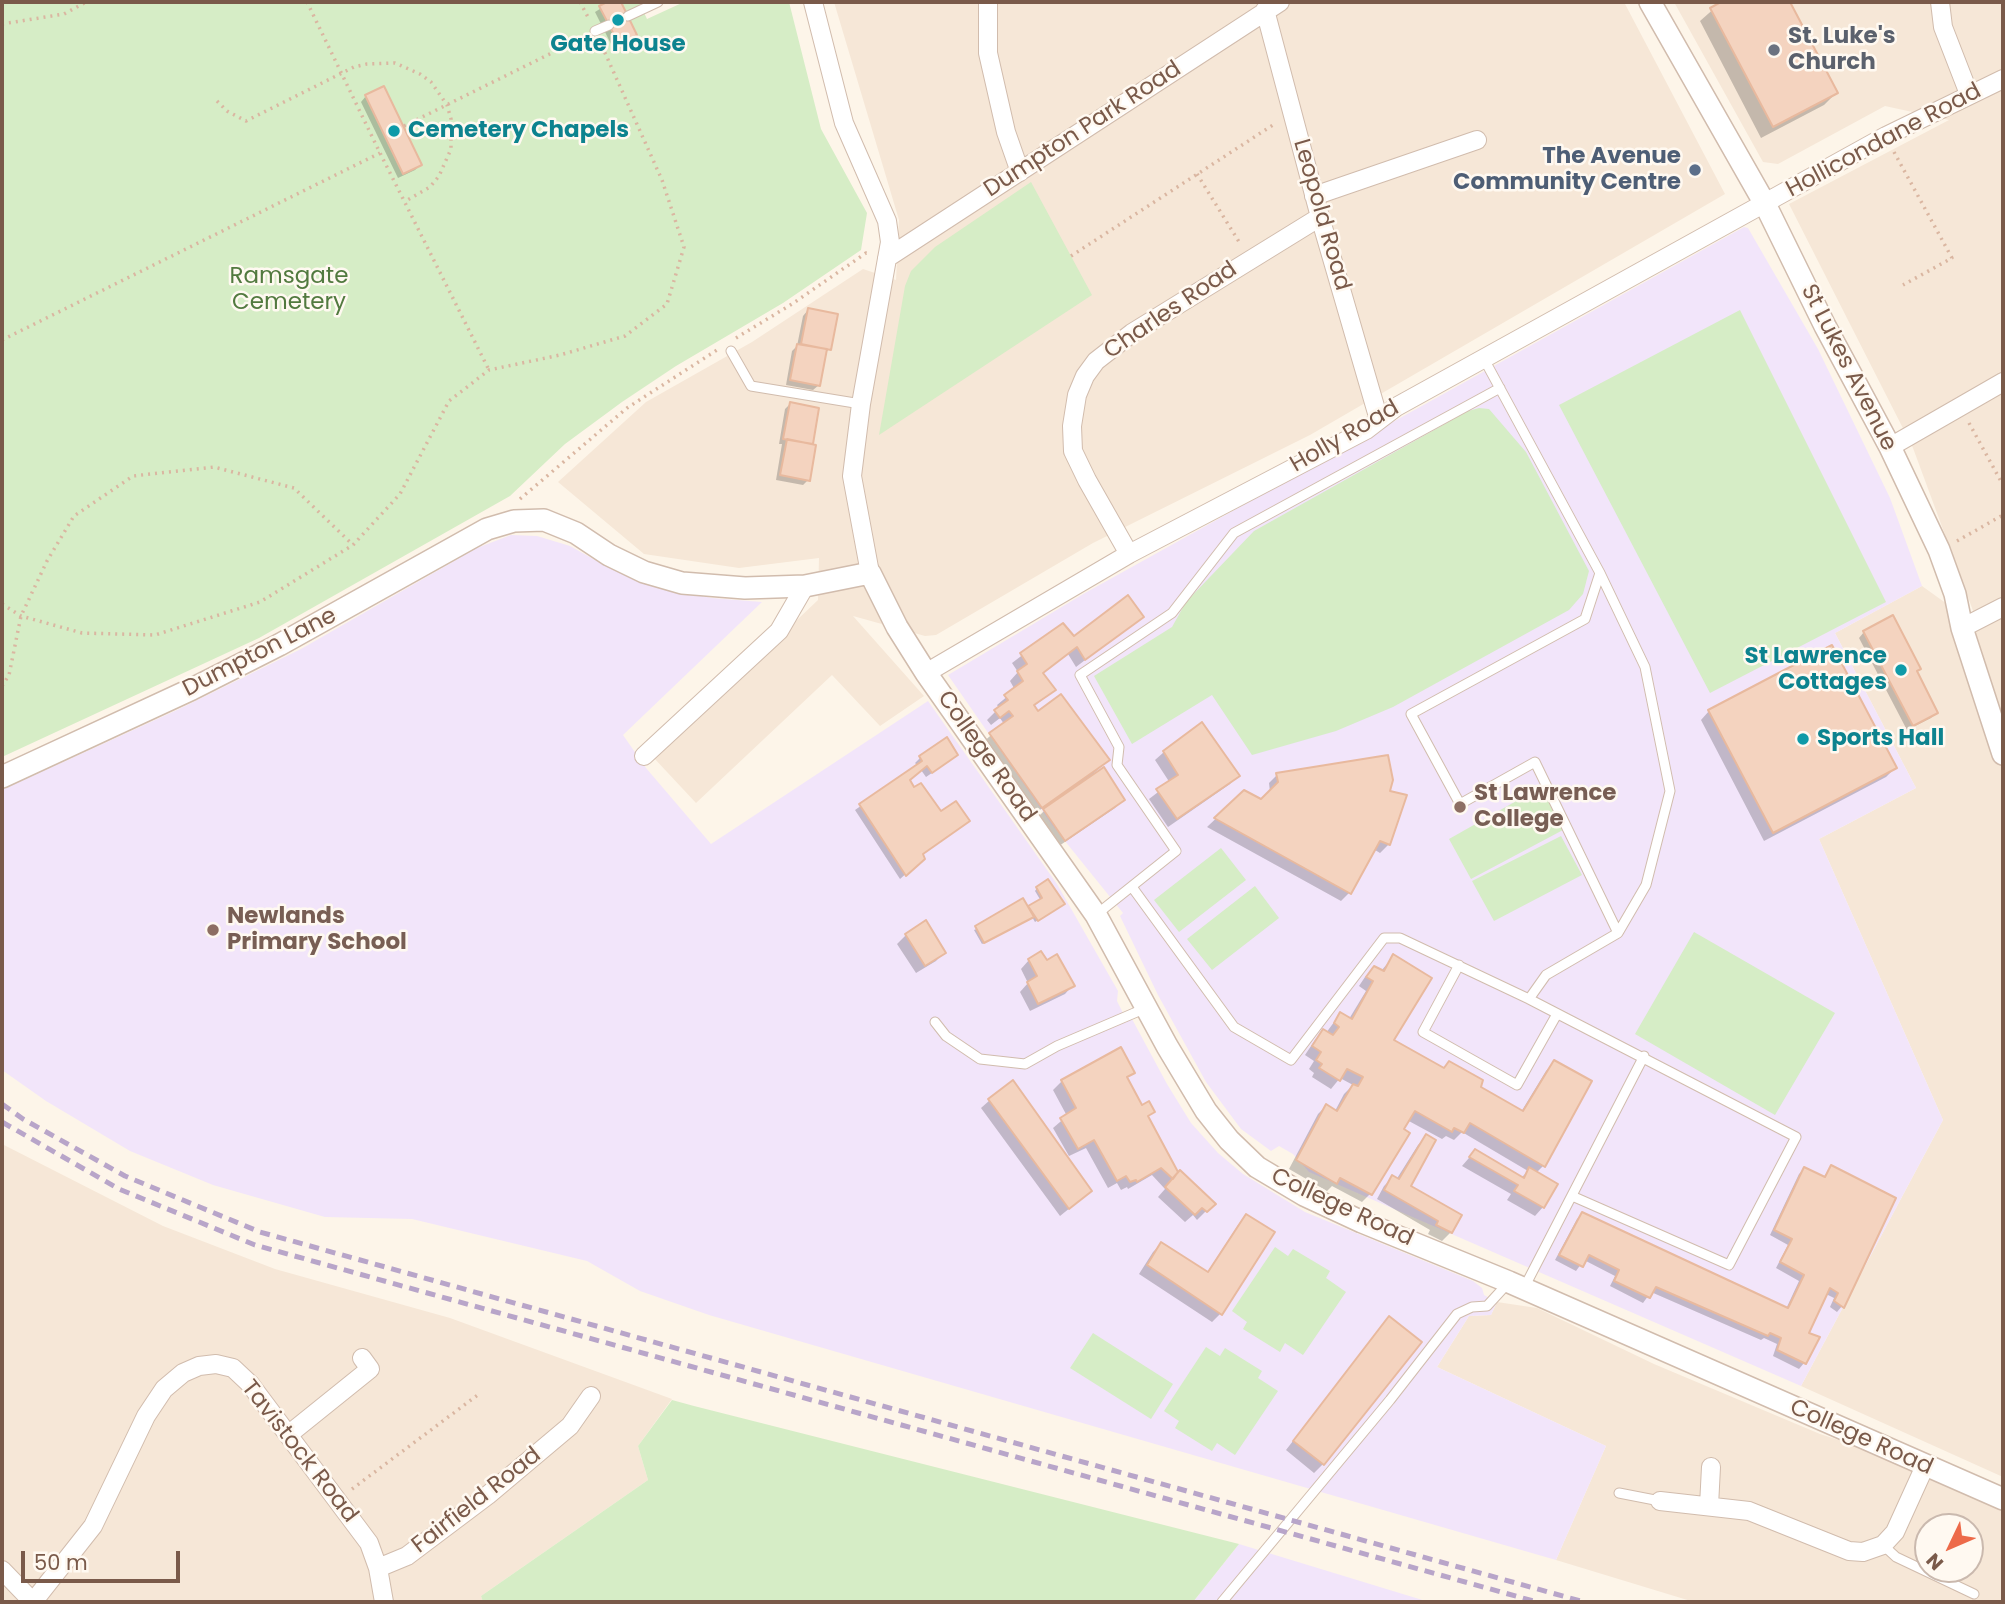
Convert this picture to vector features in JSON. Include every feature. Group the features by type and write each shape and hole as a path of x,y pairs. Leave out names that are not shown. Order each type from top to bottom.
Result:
{"street":[{"name":"College Road","path":"813,2 844,123 887,220 890,242 861,404 852,476 870,573 897,627 926,673 1096,915 1167,1046 1206,1111 1229,1140 1257,1167 1304,1195 2003,1499"},
{"path":"988,2 988,54 1006,132 1020,172"},
{"name":"St Lukes Avenue","path":"1650,2 1765,204 1940,550 1955,594 1962,628 1997,713 2003,754"},
{"path":"1940,2 1943,27 1969,94"},
{"name":"Dumpton Park Road","path":"887,258 1273,6"},
{"name":"Leopold Road","path":"1273,6 1292,112 1379,420"},
{"name":"Hollicondane Road","path":"1765,204 1886,136 2003,79"},
{"path":"1314,196 1477,140"},
{"name":"Holly Road","path":"926,673 1129,554 1366,430 1396,407 1765,204"},
{"name":"Charles Road","path":"1129,554 1073,451 1077,395 1085,376 1096,361 1112,347 1320,217"},
{"path":"1890,447 2003,382"},
{"path":"514,521 544,520 576,533 609,555 644,572 682,583 745,588 805,586 870,573"},
{"name":"Dumpton Lane","path":"2,777 217,676 290,639 487,529 514,521"},
{"path":"644,756 779,631 805,586"},
{"path":"1962,628 2003,607"},
{"path":"288,1435 370,1368 362,1358"},
{"name":"Tavistock Road","path":"33,1602 93,1526 146,1416 164,1389 183,1373 199,1366 216,1364 233,1368 250,1384 369,1543 378,1568"},
{"name":"Fairfield Road","path":"378,1568 407,1556 488,1495 570,1426 591,1396"},
{"path":"1660,1501 1749,1511 1849,1551 1863,1552 1883,1545 1895,1532 1925,1466"},
{"path":"1709,1506 1711,1467"},
{"path":"378,1568 384,1602"},
{"path":"2,1570 33,1602"}],"lane":[{"path":"628,16 658,2"},
{"path":"595,31 609,25"},
{"path":"731,351 751,386 861,404"},
{"path":"1483,359 1600,573 1645,667 1670,791 1646,885 1618,933 1546,975 1529,999"},
{"path":"1096,915 1176,851 1117,765 1119,747 1080,675 1172,613 1234,533 1500,388"},
{"path":"1600,573 1586,619 1411,714 1460,804 1535,762 1618,933"},
{"path":"1132,887 1234,1027 1292,1059 1384,938 1400,938 1644,1056 1796,1138 1728,1265 1572,1196"},
{"path":"1459,965 1423,1032 1517,1085 1557,1014"},
{"path":"935,1022 946,1036 980,1059 1025,1063 1057,1046 1148,1007"},
{"path":"1226,1601 1457,1314 1472,1307 1487,1306 1516,1285 1572,1196 1644,1056"},
{"path":"1619,1493 1660,1501"},
{"path":"1883,1545 1896,1557 1974,1594"}],"path":[{"path":"2,24 64,14 86,2"},
{"path":"307,2 489,370"},
{"path":"2,604 21,616 82,633 155,635 260,602 353,545 400,494 449,401 489,370 560,355 625,336 667,304 684,247 662,180 595,31 404,126"},
{"path":"216,101 227,111 246,121 367,64 395,63 420,74 431,82 447,105 453,134 447,163 429,187 404,202"},
{"path":"1071,256 1292,112"},
{"path":"1886,136 1952,258 1903,285"},
{"path":"2,340 380,153"},
{"path":"1197,174 1249,259"},
{"path":"514,521 511,507 627,408 792,304 866,253 887,258"},
{"path":"1960,407 2003,485"},
{"path":"2,687 9,675 21,616 47,561 74,516 134,476 214,467 294,488 353,545"},
{"path":"1940,550 2003,515"},
{"path":"337,1500 479,1394"}],"shaded area":[{"path":"834,2 1624,2 1725,194 1310,435 1093,543 936,635 925,636 853,616 924,696 880,726 832,675 696,803 653,757 818,600 819,558 739,568 644,554 558,482 646,402 752,342 863,269 896,280 899,220"},
{"path":"1674,2 2003,2 2003,1477 1801,1386 1943,1120 1819,839 1916,788 1835,633 1922,586 1979,627 1913,448 1789,204 1949,120 1885,106 1778,164 1763,162"},
{"name":"St Lawrence College","path":"1744,227 1748,228 1818,349 1890,498 1922,586 1835,633 1916,788 1819,839 1943,1120 1801,1386 1309,1172 1293,1154 1279,1146 1271,1151 1241,1129 1206,1082 1158,995 1120,916 1123,913 1052,825 948,675 1085,593"},
{"path":"511,535 537,536 570,546 604,565 652,585 712,598 762,602 623,735 646,768 711,844 928,701 1057,884 1118,991 1117,1001 1123,1013 1132,1019 1191,1123 1218,1153 1243,1174 1305,1212 1473,1281 1482,1288 1484,1295 1497,1302 1491,1315 1469,1316 1437,1367 1606,1446 1556,1560 709,1315 640,1291 587,1261 412,1219 325,1217 213,1185 130,1151 46,1101 2,1070 2,790 177,710 301,649 477,548"},
{"path":"2,1144 163,1226 275,1269 450,1318 672,1399 638,1446 648,1480 481,1596 483,1602 2,1602"},
{"path":"1497,1302 1537,1308 1654,1364 1820,1434 2003,1493 2003,1602 1694,1602 1556,1560 1606,1446 1437,1367 1469,1316 1491,1315"},
{"path":"1239,1544 1429,1602 1193,1602"}],"green space":[{"name":"Ramsgate Cemetery","path":"2,2 639,2 647,19 684,2 789,2 821,129 867,213 861,250 783,303 676,366 622,402 565,444 510,496 259,638 2,757"},
{"path":"1031,182 1092,295 879,435 905,286 911,271 935,247"},
{"path":"1740,310 1886,602 1710,693 1559,405"},
{"path":"1489,409 1526,452 1589,571 1583,594 1569,610 1393,707 1336,731 1252,755 1212,695 1132,744 1094,676 1172,627 1186,602 1254,531 1468,411"},
{"path":"1541,787 1563,830 1471,879 1449,839"},
{"path":"1561,836 1582,875 1494,921 1472,881"},
{"path":"1221,848 1246,880 1179,932 1154,900"},
{"path":"1255,886 1279,918 1212,970 1187,939"},
{"path":"1694,932 1835,1013 1775,1115 1635,1034"},
{"path":"1275,1247 1288,1256 1293,1249 1330,1271 1326,1278 1346,1292 1303,1355 1285,1343 1280,1352 1243,1329 1247,1322 1232,1311"},
{"path":"1093,1333 1173,1384 1151,1419 1070,1368"},
{"path":"1206,1347 1220,1356 1225,1348 1262,1371 1258,1378 1278,1391 1235,1455 1217,1443 1212,1451 1175,1428 1179,1421 1164,1411"},
{"path":"672,1400 1239,1544 1193,1602 483,1602 481,1596 648,1480 638,1446"}],"building":[{"name":"Gate House","path":"607,2 621,2 637,35 619,44 599,6"},
{"name":"St. Luke's Church","path":"1721,2 1790,2 1838,93 1773,127 1710,8"},
{"name":"Cemetery Chapels","path":"384,86 422,165 403,174 365,95"},
{"path":"808,308 838,314 831,350 801,344"},
{"path":"797,344 827,349 820,386 790,380"},
{"path":"790,402 819,408 813,444 783,439"},
{"path":"787,439 816,445 810,481 780,475"},
{"path":"1128,595 1144,617 1085,660 1077,647 1043,673 1056,690 1034,705 1038,711 1061,694 1110,760 1042,808 989,733 1013,716 1009,711 1000,718 994,710 1008,700 1004,695 1023,681 1017,671 1027,664 1020,653 1063,623 1074,636"},
{"name":"St Lawrence Cottages","path":"1893,615 1921,669 1917,671 1938,713 1913,726 1863,631"},
{"name":"Sports Hall","path":"1832,645 1897,768 1773,833 1708,710"},
{"path":"1202,722 1240,776 1177,819 1156,789 1178,775 1163,751"},
{"path":"947,737 958,755 932,773 927,766 910,780 914,787 921,783 941,811 956,801 970,821 923,854 925,859 906,876 859,804 922,761 919,756"},
{"path":"1388,755 1393,780 1390,791 1407,795 1390,845 1380,841 1351,894 1214,818 1244,790 1261,799 1278,782 1276,773"},
{"path":"1104,767 1125,800 1065,841 1043,809"},
{"path":"1048,879 1065,904 1038,921 1028,906 1042,898 1036,887"},
{"path":"1023,898 1034,917 984,943 975,926"},
{"path":"926,920 946,953 925,966 905,934"},
{"path":"1041,951 1047,960 1057,954 1075,986 1038,1004 1027,982 1037,976 1028,959"},
{"path":"1393,954 1432,978 1394,1040 1444,1068 1449,1061 1483,1080 1481,1087 1523,1111 1554,1060 1592,1081 1545,1167 1470,1123 1464,1133 1454,1128 1452,1132 1415,1111 1404,1129 1410,1133 1372,1195 1340,1178 1337,1184 1296,1160 1326,1104 1337,1111 1353,1084 1358,1086 1363,1077 1347,1069 1340,1081 1319,1068 1322,1064 1316,1060 1321,1052 1312,1046 1323,1029 1333,1035 1339,1027 1334,1023 1340,1012 1352,1019 1373,981 1366,977 1374,966 1384,971"},
{"path":"1121,1047 1135,1073 1127,1077 1142,1105 1149,1101 1155,1112 1148,1116 1178,1172 1173,1179 1161,1168 1137,1182 1130,1182 1126,1176 1117,1181 1094,1140 1078,1149 1060,1118 1076,1108 1061,1080"},
{"path":"1013,1080 1092,1191 1069,1209 988,1099"},
{"path":"1426,1134 1436,1140 1411,1186 1462,1215 1452,1233 1436,1225 1438,1221 1384,1190 1392,1175 1399,1179"},
{"path":"1475,1149 1524,1178 1529,1167 1558,1184 1544,1208 1514,1191 1518,1185 1469,1157"},
{"path":"1831,1165 1896,1198 1844,1308 1834,1301 1838,1293 1830,1288 1809,1333 1820,1337 1806,1364 1777,1350 1781,1338 1770,1333 1768,1336 1656,1287 1650,1298 1614,1281 1619,1270 1589,1255 1583,1267 1559,1255 1582,1212 1788,1308 1804,1275 1780,1262 1792,1239 1774,1230 1804,1167 1825,1177"},
{"path":"1180,1170 1216,1204 1207,1212 1202,1208 1195,1215 1165,1187"},
{"path":"1246,1214 1275,1232 1222,1315 1147,1265 1161,1242 1208,1272"},
{"path":"1389,1316 1422,1342 1324,1465 1293,1441"}],"railway":[{"path":"2,1104 23,1119 125,1176 260,1232 1584,1602"},
{"path":"2,1122 119,1189 255,1245 1537,1602"}],"place":[{"name":"Gate House","path":"618,20"},
{"name":"St. Luke's Church","path":"1774,50"},
{"name":"Cemetery Chapels","path":"394,131"},
{"name":"The Avenue Community Centre","path":"1695,170"},
{"name":"St Lawrence Cottages","path":"1901,670"},
{"name":"Sports Hall","path":"1803,739"},
{"name":"St Lawrence College","path":"1460,807"},
{"name":"Newlands Primary School","path":"213,930"}]}
